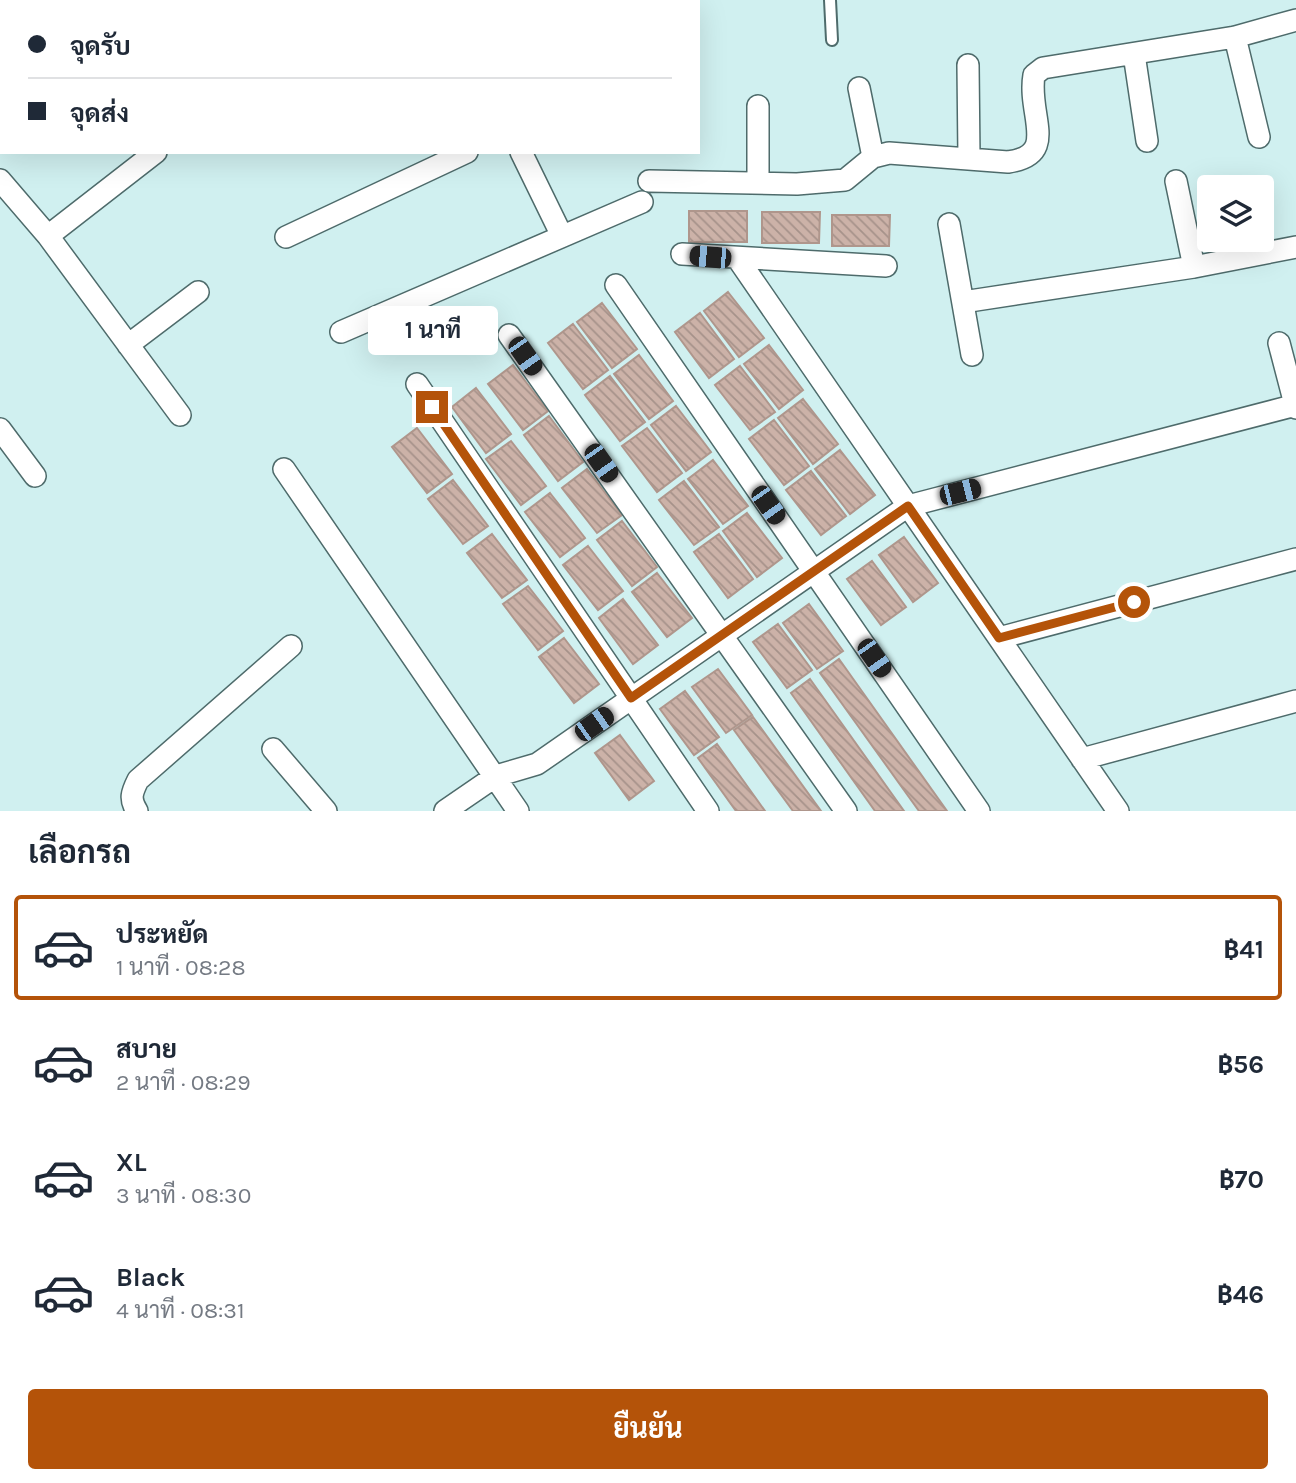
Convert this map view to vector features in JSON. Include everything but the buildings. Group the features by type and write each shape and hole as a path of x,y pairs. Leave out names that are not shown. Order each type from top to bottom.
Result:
{"street":[{"path":"341,332 562,236 646,191 845,180 873,157 889,153 1008,162 1025,159 1034,154 1039,145 1031,92 1034,75 1043,68 1235,37 1296,20"},
{"path":"1235,37 1259,137"},
{"path":"1134,54 1147,141"},
{"path":"968,65 969,158"},
{"path":"859,88 873,157"},
{"path":"758,106 758,183"},
{"path":"48,236 153,154"},
{"path":"286,237 463,154"},
{"path":"522,154 562,236"},
{"path":"0,180 48,236 180,415"},
{"path":"1176,181 1194,267"},
{"path":"949,224 972,355"},
{"path":"963,302 1194,267 1296,247"},
{"path":"682,254 886,266"},
{"path":"737,259 1118,811"},
{"path":"615,285 979,811"},
{"path":"128,345 198,292"},
{"path":"509,335 846,811"},
{"path":"445,811 496,776 537,764 908,506 1296,406 1279,343"},
{"path":"417,384 708,811"},
{"path":"0,429 35,476"},
{"path":"284,469 518,811"},
{"path":"999,638 1296,559"},
{"path":"137,811 132,803 132,791 138,780 291,646"},
{"path":"1082,759 1296,701"},
{"path":"273,749 326,811"}],"lane":[{"path":"830,0 832,40"}],"route":[{"path":"432,407 631,698 908,506 999,638 1134,602"}]}
